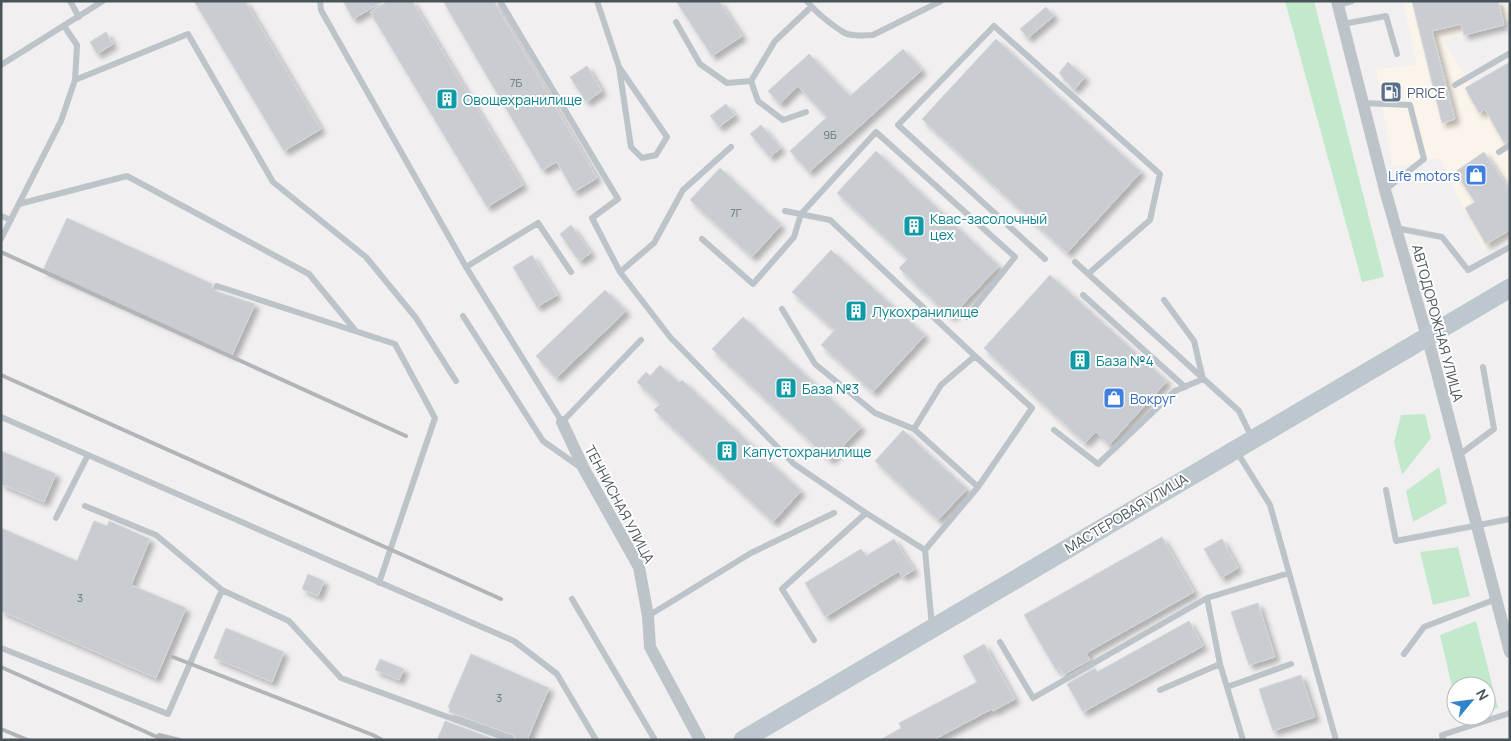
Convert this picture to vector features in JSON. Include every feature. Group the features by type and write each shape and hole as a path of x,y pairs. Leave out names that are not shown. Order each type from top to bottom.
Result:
{"main road":[{"name":"МАСТЕРОВАЯ УЛИЦА","path":"746,739 1252,438 1510,288"}],"street":[{"name":"АВТОДОРОЖНАЯ УЛИЦА","path":"1337,3 1510,652"},
{"name":"ТЕННИСНАЯ УЛИЦА","path":"562,422 584,469 639,567 648,616 650,647 700,740"}],"lane":[{"path":"70,1 79,16"},
{"path":"1,65 103,1"},
{"path":"320,1 321,10 466,267 562,422 641,340"},
{"path":"500,1 618,199 592,218 620,272 670,337 794,464 925,550"},
{"path":"597,1 618,66 630,147 642,158 656,155 667,137 618,66"},
{"path":"806,112 783,120 758,102 751,81 775,40 809,4 846,34 873,35 941,1"},
{"path":"1337,3 1352,1"},
{"path":"1342,24 1386,16 1397,54"},
{"path":"676,22 700,64 727,83 751,81"},
{"path":"1,239 61,121 75,80 77,45 64,26"},
{"path":"1045,259 898,125 994,26 1160,174 1150,220 1088,274"},
{"path":"75,80 188,34 273,182 366,257 416,318 456,382"},
{"path":"1455,85 1510,53"},
{"path":"1363,103 1410,105 1424,159 1386,190"},
{"path":"702,239 753,284 794,237 801,214 876,132 1015,257 967,317"},
{"path":"1499,152 1510,145"},
{"path":"620,272 654,243 683,190 731,147"},
{"path":"19,204 127,176 310,274 356,331"},
{"path":"785,212 830,220 1032,408 978,487 925,550 932,628"},
{"path":"1,216 11,220"},
{"path":"466,267 538,223 571,272"},
{"path":"1396,228 1442,237 1468,270 1510,247"},
{"path":"1075,262 1239,411 1252,438"},
{"path":"217,286 395,344 435,418 379,582"},
{"path":"1084,295 1185,387"},
{"path":"1164,300 1194,341 1203,379"},
{"path":"782,309 815,364 875,413 914,429 978,487"},
{"path":"462,316 543,441 584,469"},
{"path":"914,429 941,385 975,356"},
{"path":"1458,456 1494,429 1483,367"},
{"path":"1054,430 1098,464 1175,391 1203,379"},
{"path":"1,417 514,641 557,674 596,740"},
{"path":"1235,449 1270,506 1336,740"},
{"path":"56,518 88,455"},
{"path":"1386,490 1396,542 1510,519"},
{"path":"85,506 156,535 222,590 289,621 340,678 511,740"},
{"path":"814,640 782,589 866,513"},
{"path":"648,616 751,553 834,514"},
{"path":"1000,642 1033,698 1207,598 1289,573"},
{"path":"1,648 168,714 222,590"},
{"path":"1207,598 1220,664 1243,740"},
{"path":"572,599 656,740"},
{"path":"1404,654 1424,627 1496,599"},
{"path":"1160,690 1220,664"},
{"path":"1227,687 1291,664"},
{"path":"1443,740 1442,735 1510,713"}],"shaded area":[{"path":"1403,1 1510,1 1510,20 1443,40 1510,146 1510,236 1483,251 1440,158 1393,167 1376,69 1417,65"}],"green space":[{"path":"1285,1 1314,1 1384,277 1362,282"},
{"path":"1425,414 1431,438 1402,475 1394,442 1401,415"},
{"path":"1439,467 1447,503 1413,522 1406,491"},
{"path":"1458,547 1470,596 1433,605 1420,552"},
{"path":"1476,621 1490,676 1450,676 1440,635"}],"building":[{"path":"194,1 245,1 321,129 284,151"},
{"path":"343,1 384,1 353,19"},
{"name":"Овощехранилище","path":"388,1 412,1 523,185 487,207 370,12"},
{"name":"Овощехранилище","path":"443,1 494,1 597,178 574,192 557,162 542,170"},
{"path":"676,1 719,1 742,36 712,56"},
{"path":"1412,1 1498,1 1504,25 1464,35 1461,24 1432,31 1455,119 1442,123"},
{"path":"1046,7 1054,16 1028,38 1020,29"},
{"path":"106,32 113,44 97,54 90,42"},
{"path":"996,39 1141,172 1067,253 922,119"},
{"path":"903,49 922,70 809,172 790,151 827,117 798,86 780,104 768,91 809,54 850,96"},
{"path":"1068,62 1085,77 1074,90 1059,73"},
{"path":"1510,62 1510,140 1504,143 1485,109 1479,113 1465,88"},
{"path":"587,66 602,91 586,102 570,77"},
{"path":"726,104 735,115 719,127 710,116"},
{"path":"761,125 781,148 770,157 750,134"},
{"name":"Квас-засолочный цех","path":"876,151 999,266 951,317 899,268 908,259 837,193"},
{"path":"1484,152 1510,190 1510,230 1486,244 1465,208 1475,202 1455,172"},
{"path":"720,168 781,225 752,257 690,200"},
{"path":"67,218 212,284 212,288 215,291 255,304 232,355 43,270"},
{"path":"571,225 591,253 579,261 560,234"},
{"name":"Лукохранилище","path":"831,250 925,335 873,392 821,345 835,330 792,292"},
{"path":"532,255 557,295 537,307 513,267"},
{"name":"База №4","path":"1050,275 1167,381 1109,445 1096,432 1085,443 984,348"},
{"path":"605,290 626,311 556,378 536,356"},
{"name":"База №3","path":"743,317 861,427 830,460 712,349"},
{"name":"Капустохранилище","path":"660,365 679,383 682,380 801,491 773,522 654,410 660,404 637,382 646,372 650,376"},
{"path":"903,430 967,489 938,520 875,461"},
{"path":"1,451 56,474 44,502 1,484"},
{"path":"94,521 107,526 109,521 150,539 131,585 186,608 156,678 1,611 1,528 77,561"},
{"path":"1162,537 1194,592 1086,653 1090,660 1063,675 1059,668 1056,670 1024,615"},
{"path":"894,539 914,570 902,577 899,571 825,617 805,583 861,549 866,556"},
{"path":"1222,539 1238,568 1221,578 1204,549"},
{"path":"308,574 324,581 318,596 302,589"},
{"path":"1258,603 1275,657 1249,665 1231,612"},
{"path":"1189,621 1203,646 1083,712 1067,684 1095,668 1097,672"},
{"path":"226,628 284,652 272,682 214,658"},
{"path":"984,644 1015,699 933,740 880,740 901,728 899,723 977,682 963,656"},
{"path":"471,654 549,688 527,740 516,740 513,735 449,712 450,708 448,707"},
{"path":"380,659 404,669 399,680 375,670"},
{"path":"1301,675 1315,717 1273,731 1259,689"},
{"path":"445,721 496,740 437,740"}],"railway":[{"path":"1,252 406,436"},
{"path":"1,375 501,599"},
{"path":"173,657 382,740"},
{"path":"1,667 164,740"},
{"path":"1,729 28,740"},
{"path":"159,735 180,740"}],"place":[{"name":"PRICE","path":"1391,92"},
{"name":"Овощехранилище","path":"447,99"},
{"name":"Life motors","path":"1476,175"},
{"name":"Квас-засолочный цех","path":"914,226"},
{"name":"Лукохранилище","path":"856,311"},
{"name":"База №4","path":"1080,360"},
{"name":"База №3","path":"786,388"},
{"name":"Вокруг","path":"1114,398"},
{"name":"Капустохранилище","path":"727,451"}]}
